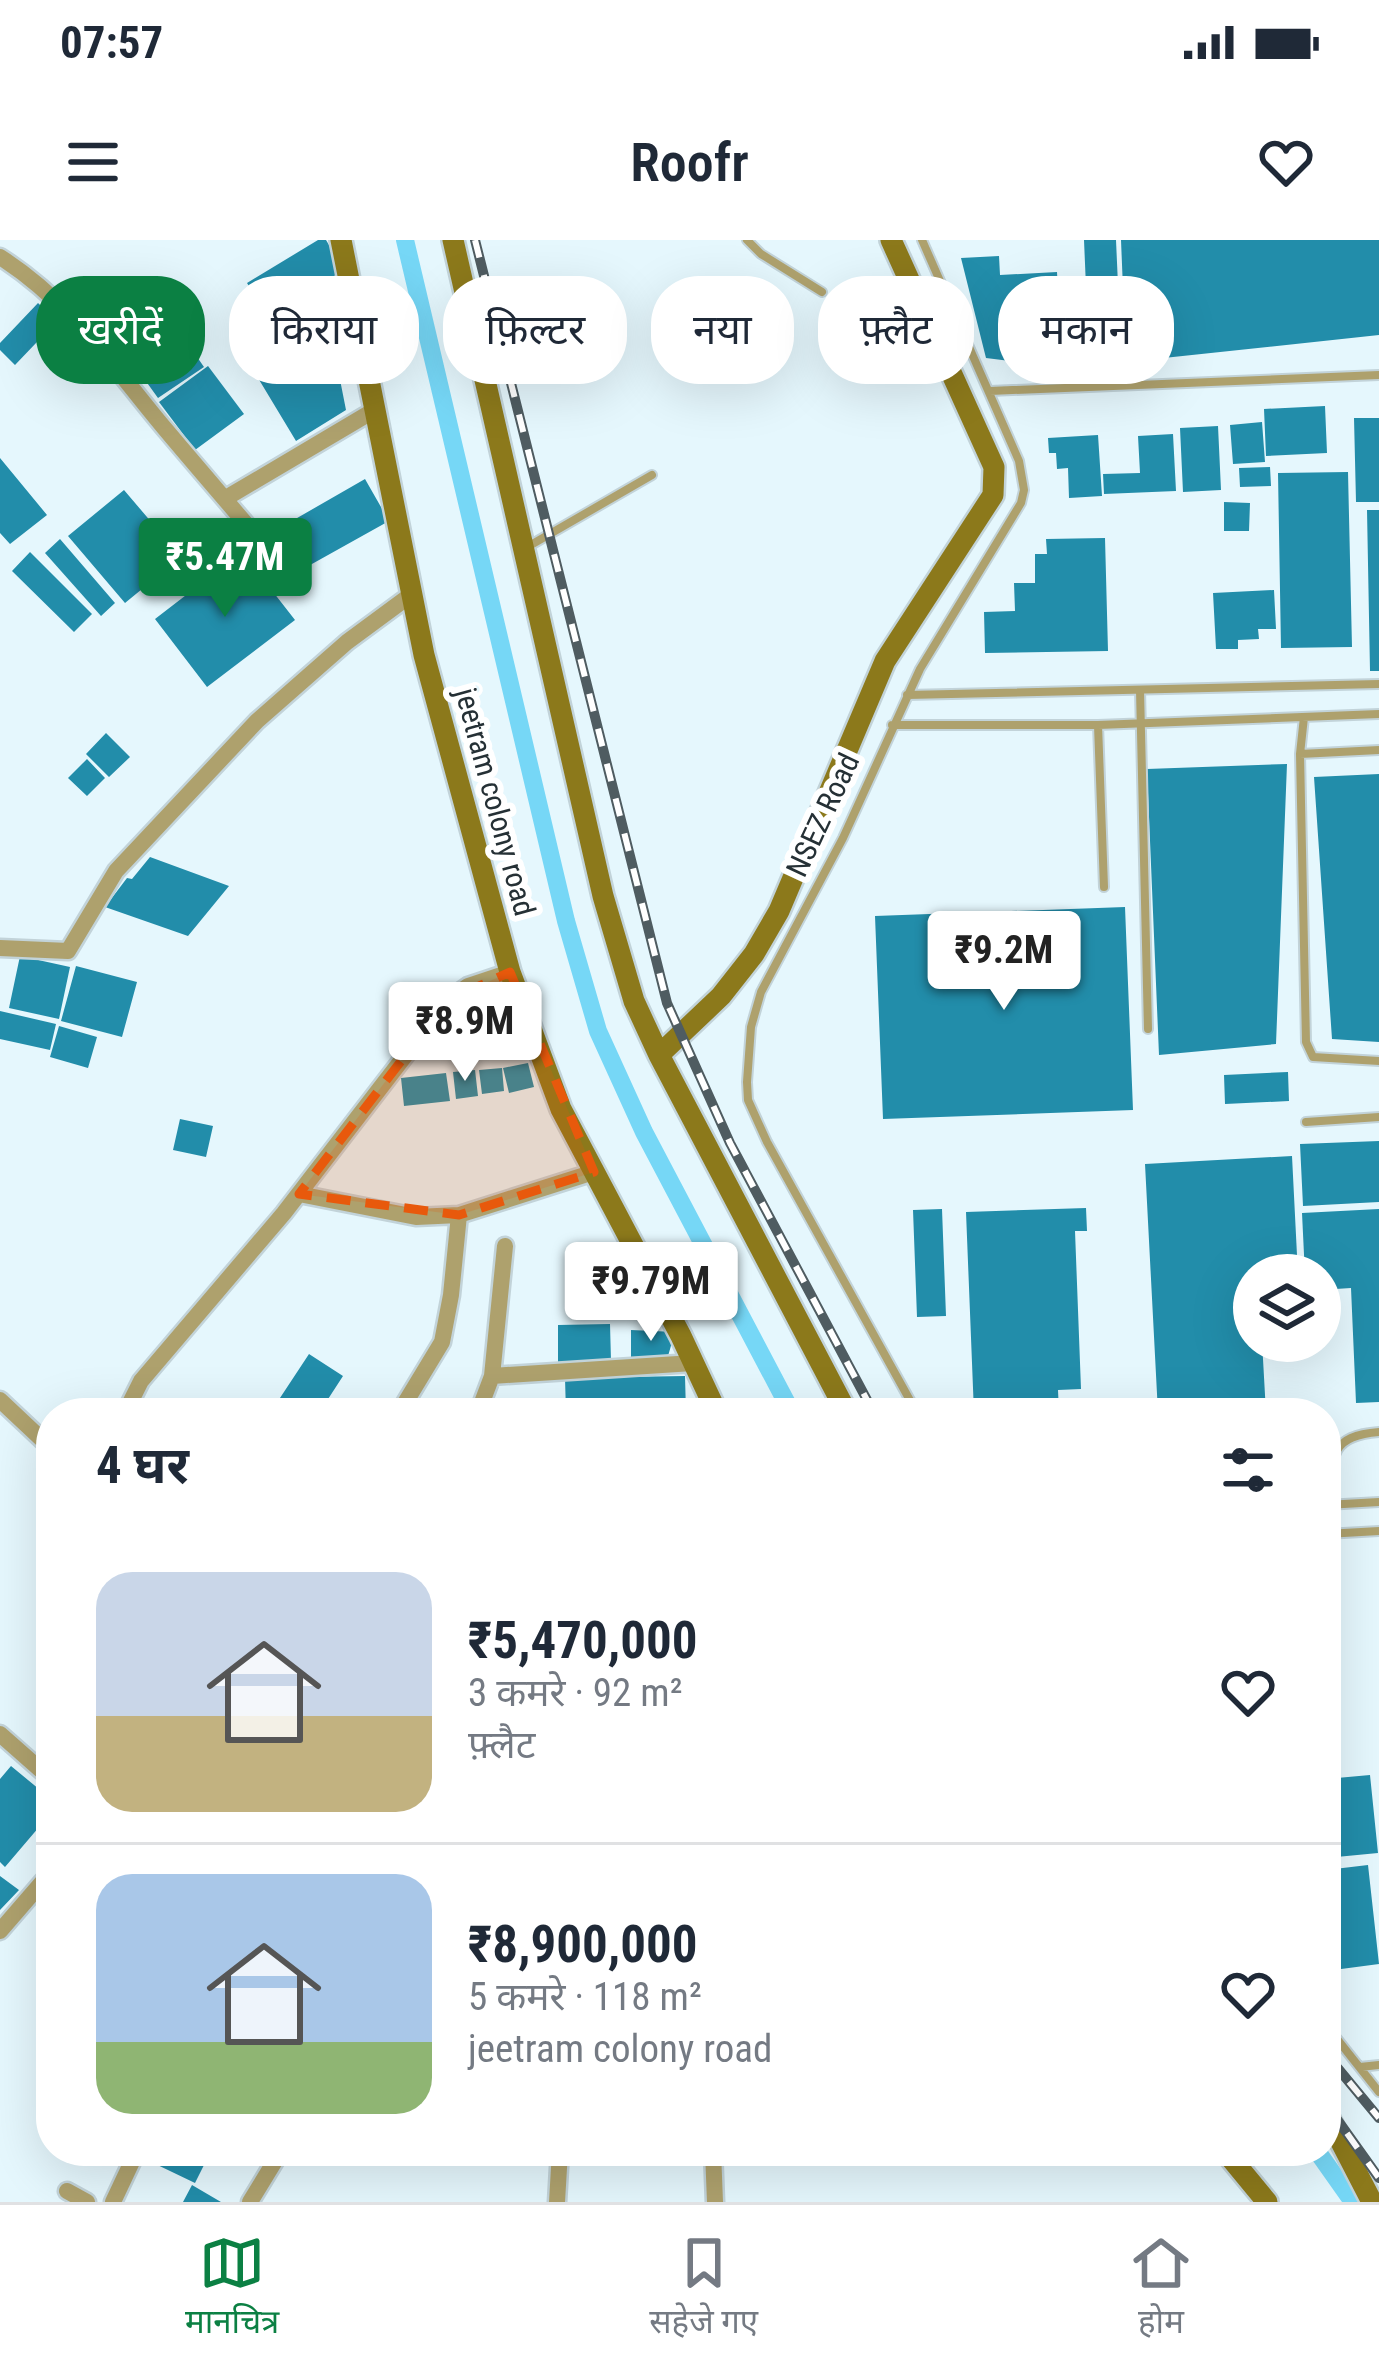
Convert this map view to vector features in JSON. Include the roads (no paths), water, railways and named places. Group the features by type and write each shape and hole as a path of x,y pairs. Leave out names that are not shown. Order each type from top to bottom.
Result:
{"street":[{"name":"jeetram colony road","path":"340,240 412,595 448,749 510,972 561,1109 710,1398"},
{"path":"454,240 603,896 634,1001 839,1398"},
{"path":"659,1055 722,996 754,954 778,911 885,661 993,495 994,467 891,240"},
{"path":"0,257 97,340 292,579"},
{"path":"226,498 373,411"},
{"path":"0,948 68,951 116,871 193,787 257,721 347,642 412,595"},
{"path":"133,1398 448,1000 468,986 510,972"},
{"path":"299,1194 395,1214 459,1215 594,1172"},
{"path":"408,1398 442,1342 452,1295 459,1215"},
{"path":"484,1398 492,1376 506,1246"},
{"path":"492,1376 693,1363"},
{"path":"0,1400 36,1434"},
{"path":"0,1734 36,1766"},
{"path":"0,1931 36,1889"},
{"path":"1341,2143 1372,2202"},
{"path":"113,2202 130,2166"},
{"path":"250,2202 272,2166"},
{"path":"557,2202 559,2166"},
{"path":"714,2166 715,2202"},
{"path":"1237,2166 1267,2202"},
{"path":"68,2191 87,2202"}],"lane":[{"path":"747,240 818,290"},
{"name":"NSEZ Road","path":"908,1398 767,1142 748,1100 747,1082 751,1027 761,992 843,838 908,694 1021,503 1023,474 922,240"},
{"path":"990,392 1379,375"},
{"path":"522,550 652,475"},
{"path":"908,694 1379,684"},
{"path":"1140,690 1148,1029"},
{"path":"892,725 1098,725 1379,714"},
{"path":"1304,717 1300,754 1308,1050 1322,1060 1379,1061"},
{"path":"1098,725 1103,886"},
{"path":"1300,754 1379,749"},
{"path":"1306,1121 1379,1117"},
{"path":"1341,1442 1379,1432"},
{"path":"1341,1504 1379,1502"},
{"path":"1341,1533 1379,1531"},
{"path":"1341,2045 1378,2089"},
{"path":"1359,2067 1379,2065"}],"waterway":[{"path":"405,240 566,921 598,1031 644,1132 784,1398"},
{"path":"1328,2166 1353,2202"}],"railway":[{"path":"475,240 667,1003 730,1143 866,1398"},
{"path":"1341,2072 1379,2118"},
{"path":"1341,2125 1379,2178"}]}
